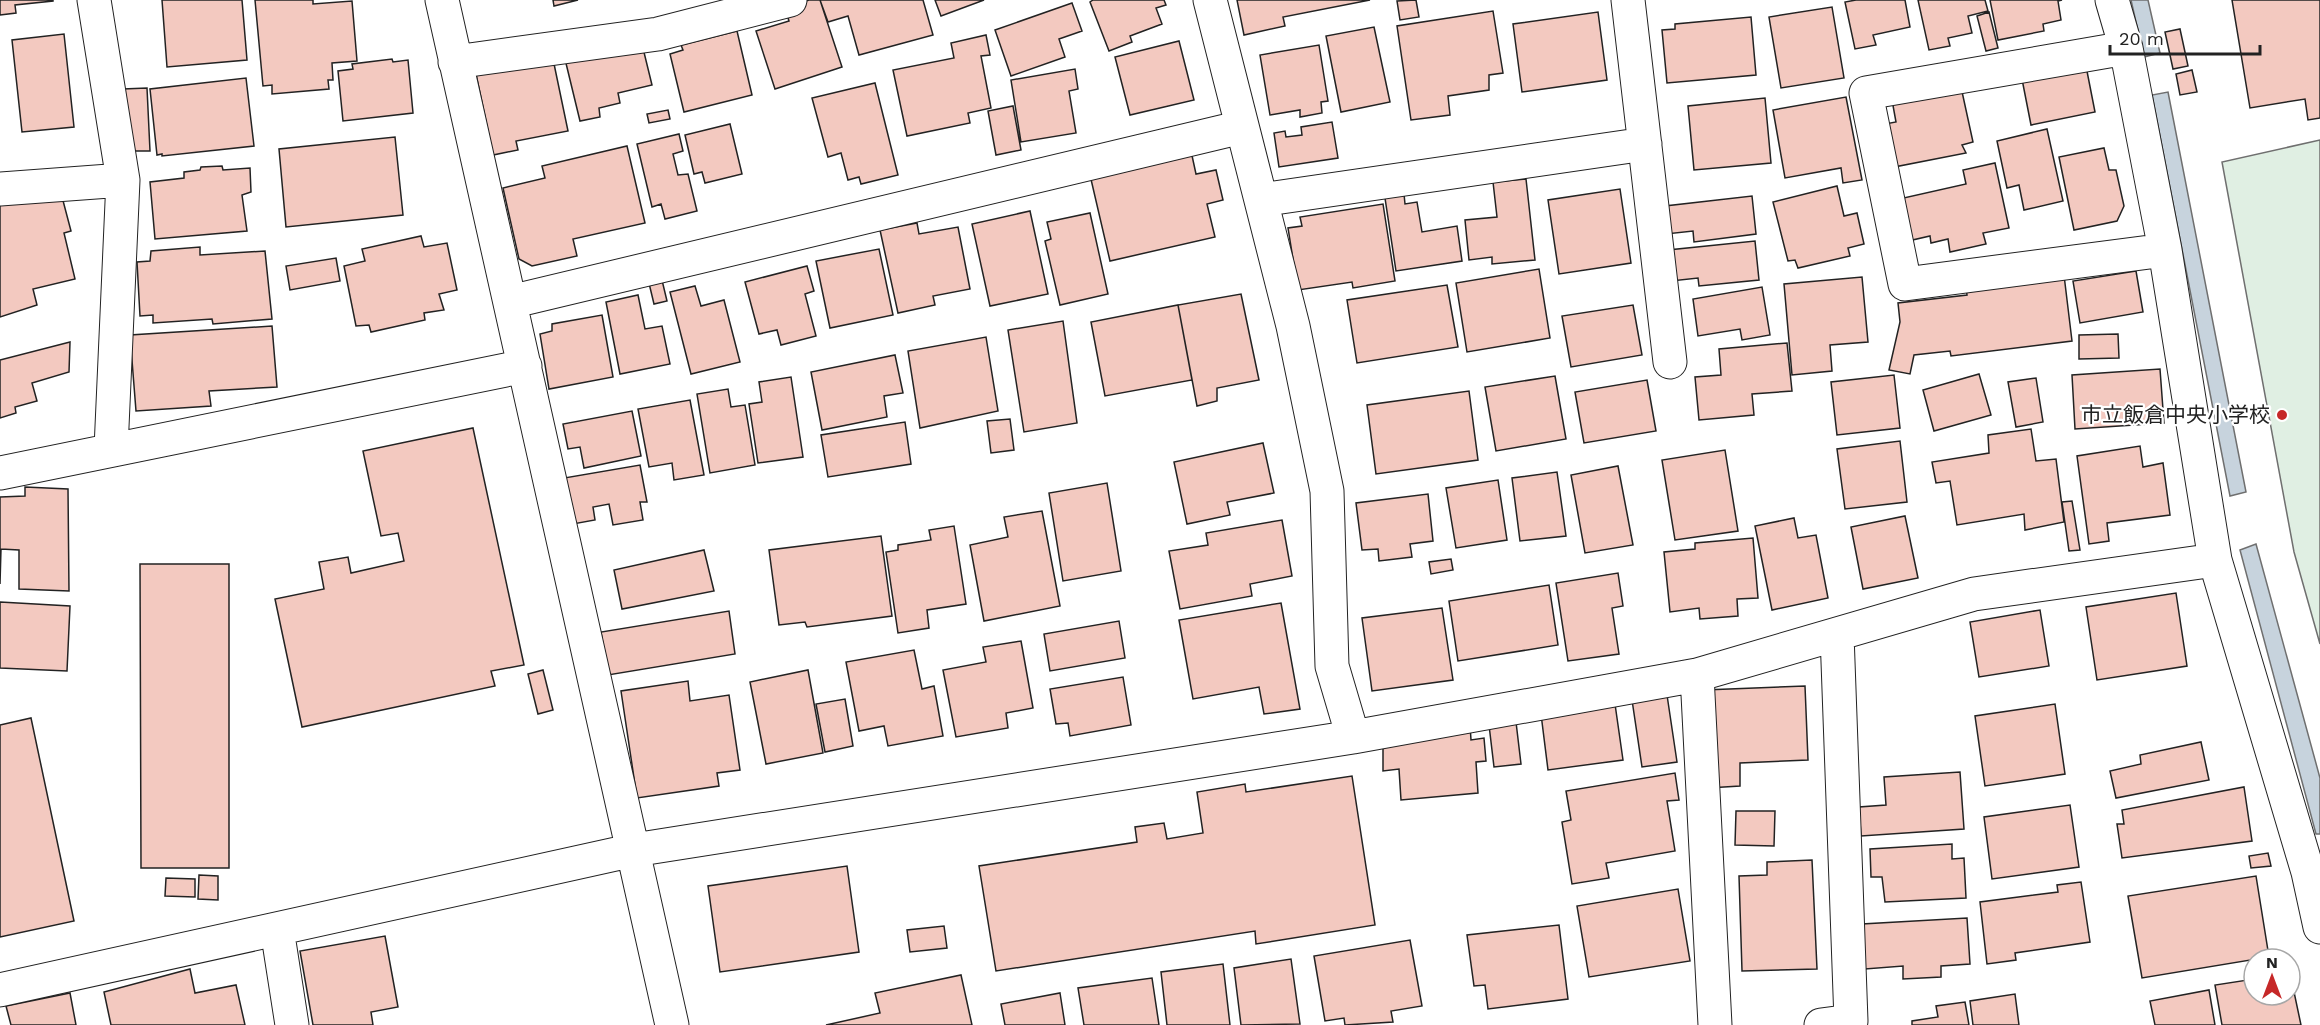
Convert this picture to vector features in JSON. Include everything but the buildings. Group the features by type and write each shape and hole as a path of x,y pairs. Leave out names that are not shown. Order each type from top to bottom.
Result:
{"street":[{"path":"94,0 123,180 111,449"},
{"path":"441,0 672,1025"},
{"path":"455,62 658,34 790,0"},
{"path":"1210,0 1293,326 1327,491 1332,666 1353,737"},
{"path":"1628,0 1670,363"},
{"path":"2112,0 2126,48 2165,250 2215,560 2314,870 2320,927"},
{"path":"2126,48 1866,93 1905,284 2165,250"},
{"path":"510,302 1242,127"},
{"path":"1261,200 1645,144"},
{"path":"0,189 123,180"},
{"path":"0,473 525,366"},
{"path":"0,990 634,850 1353,737 1697,675 1974,594 2215,560"},
{"path":"1821,1025 1851,1022 1837,634"},
{"path":"1697,675 1715,1025"},
{"path":"277,929 292,1025"}],"green space":[{"path":"2320,140 2320,644 2294,552 2222,162"}],"shaded area":[{"path":"2131,0 2148,0 2160,53 2144,57"},
{"path":"2168,92 2246,492 2230,496 2152,95"},
{"path":"2256,544 2320,778 2320,834 2316,834 2240,550"}],"place":[{"name":"市立飯倉中央小学校","path":"2282,415"}]}
